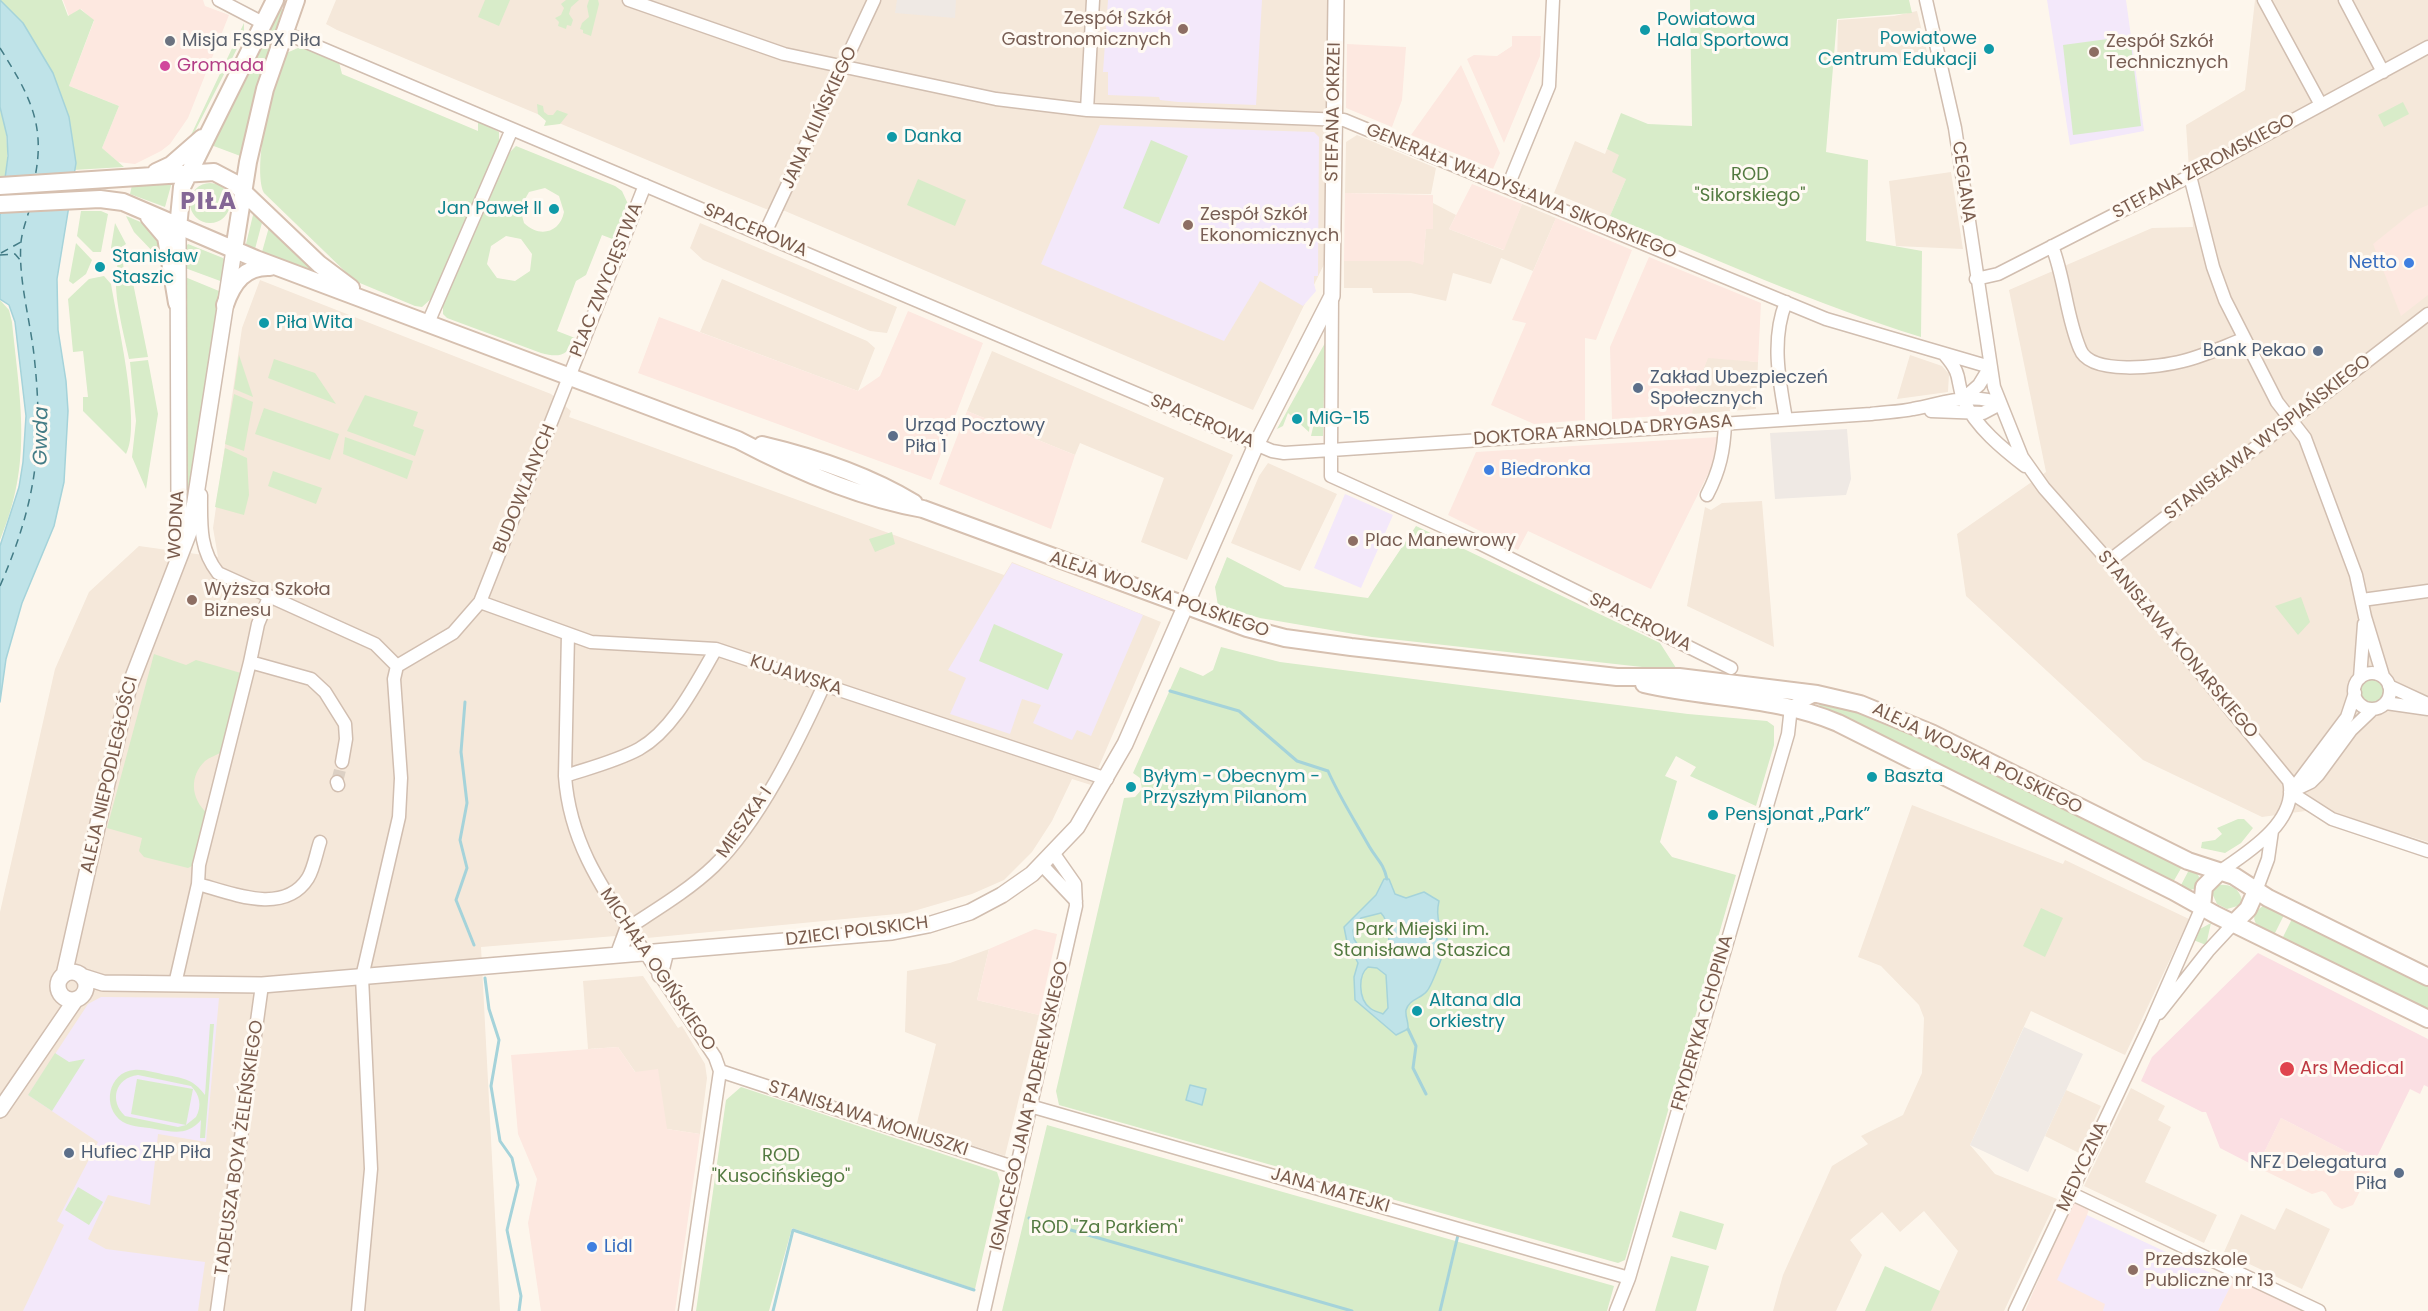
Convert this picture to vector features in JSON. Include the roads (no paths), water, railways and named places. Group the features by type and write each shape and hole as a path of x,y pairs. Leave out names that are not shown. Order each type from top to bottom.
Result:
{"main road":[{"path":"178,228 179,198 275,0"},
{"path":"234,250 243,191 265,89 296,0"},
{"path":"137,178 171,165 197,144 213,126"},
{"path":"253,142 251,164 254,185 276,224"},
{"path":"0,186 102,181 191,172 222,174 243,191 319,264 372,301"},
{"path":"0,204 100,199 136,207 178,228 428,322"},
{"path":"136,207 158,225 166,237 177,303"},
{"path":"225,305 236,281 248,270 262,267 283,269"},
{"name":"ALEJA WOJSKA POLSKIEGO","path":"428,322 738,440 787,451 833,468 893,491 923,509 1234,625 1285,638 1617,677 1678,677 1816,694 1860,704 1902,720 2134,835 2219,872"},
{"name":"ALEJA WOJSKA POLSKIEGO","path":"1617,677 1678,692 1791,707 1817,715 1847,727 2202,907"},
{"path":"2428,977 2256,891 2234,876 2219,872 2204,887 2202,907 2428,1019"},
{"path":"2234,923 2248,909 2256,891"}],"street":[{"path":"219,0 263,23"},
{"name":"GENERAŁA WŁADYSŁAWA SIKORSKIEGO","path":"628,0 765,49 996,99 1087,110 1334,119 1355,123 1836,322 1990,367"},
{"name":"JANA KILIŃSKIEGO","path":"764,235 874,0"},
{"path":"1087,110 1093,0"},
{"name":"STEFANA OKRZEI","path":"1330,450 1336,0"},
{"path":"1508,186 1549,86 1553,0"},
{"name":"CEGLANA","path":"1926,0 1955,128 1990,367 2000,404 2029,468"},
{"path":"2264,0 2321,105"},
{"path":"2345,0 2383,72"},
{"name":"PLAC ZWYCIĘSTWA","path":"283,32 645,185 569,376"},
{"name":"STEFANA ŻEROMSKIEGO","path":"1976,279 1998,274 2190,176 2428,47"},
{"path":"428,322 512,129"},
{"path":"2190,176 2219,284 2244,339 2277,402 2306,438 2350,556 2365,617 2390,695 2385,703 2373,709 2351,730 2311,782 2290,792"},
{"name":"SPACEROWA","path":"645,185 1256,445 1284,453 1330,450 1331,476 1473,540 1731,668"},
{"name":"WODNA","path":"175,569 179,505 178,228"},
{"path":"2052,246 2061,268 2079,348 2094,364 2114,366 2176,362 2244,339"},
{"name":"WODNA","path":"175,569 187,542 196,508 234,250"},
{"name":"STEFANA OKRZEI","path":"1256,445 1332,296"},
{"path":"1786,302 1778,324 1777,340 1786,419"},
{"name":"STANISŁAWA WYSPIAŃSKIEGO","path":"2109,561 2428,314"},
{"path":"1945,355 1958,373 1963,399 1970,413 2005,450 2029,468"},
{"path":"1963,399 1979,385 1990,367"},
{"name":"BUDOWLANYCH","path":"397,666 453,633 470,618 480,602 569,376"},
{"name":"DOKTORA ARNOLDA DRYGASA","path":"1911,410 1963,399 1984,398 2000,404"},
{"name":"DOKTORA ARNOLDA DRYGASA","path":"1330,450 1911,410 1987,412 2000,404"},
{"path":"1707,495 1719,472 1725,446 1725,423"},
{"name":"DZIECI POLSKICH","path":"77,983 262,985 892,932 928,926 982,906 1012,889 1054,854 1085,815 1107,779 1186,608 1256,445"},
{"name":"STANISŁAWA KONARSKIEGO","path":"2029,468 2278,766 2289,781 2290,792"},
{"path":"201,475 201,534 205,554 210,564 226,579 382,648 397,666 394,679 401,778 399,817 362,977 370,1169 358,1311"},
{"path":"179,505 185,517 196,508"},
{"name":"ALEJA NIEPODLEGŁOŚCI","path":"0,1110 51,1035 77,983 70,951 126,699 175,569"},
{"path":"2362,600 2428,591"},
{"path":"175,984 198,884 204,845 258,624 269,597"},
{"name":"KUJAWSKA","path":"480,602 591,642 716,649 1107,779"},
{"path":"2219,872 2272,831 2289,802 2290,792 2347,717 2360,678 2365,617"},
{"name":"MICHAŁA OGIŃSKIEGO","path":"568,634 566,796 585,856 596,880 715,1057 720,1071 685,1311"},
{"path":"565,776 637,750 650,742 669,722 716,649"},
{"path":"250,662 311,679 325,692 345,724 346,738 342,762"},
{"path":"2360,678 2368,674 2428,704"},
{"name":"MIESZKA I","path":"628,928 704,876 732,847 785,763 824,685"},
{"path":"2355,693 2360,703 2373,709"},
{"path":"1791,707 1816,694"},
{"path":"2385,703 2428,709"},
{"name":"FRYDERYKA CHOPINA","path":"1616,1311 1629,1278 1788,734 1791,707"},
{"path":"1788,734 1800,721 1817,715"},
{"path":"2290,792 2332,819 2428,851"},
{"path":"2256,891 2268,859 2272,831"},
{"path":"198,884 245,897 276,899 293,892 307,879 320,842"},
{"name":"IGNACEGO JANA PADEREWSKIEGO","path":"984,1311 1076,902 1073,880 1054,854"},
{"path":"1042,865 1068,889 1076,902"},
{"name":"MEDYCZNA","path":"2015,1311 2151,1023 2202,907"},
{"name":"MEDYCZNA","path":"2151,1023 2208,951 2234,923"},
{"path":"618,955 628,928"},
{"path":"660,975 666,951"},
{"name":"ALEJA NIEPODLEGŁOŚCI","path":"51,1035 61,994 68,999 77,983"},
{"name":"TADEUSZA BOYA ŻELEŃSKIEGO","path":"217,1311 262,985"},
{"name":"STANISŁAWA MONIUSZKI","path":"720,1071 1016,1168"},
{"name":"JANA MATEJKI","path":"1030,1106 1629,1278"},
{"path":"2070,1193 2319,1311"}],"water":[{"name":"Gwda","path":"0,0 23,23 53,73 69,117 76,163 57,279 58,330 68,411 64,482 54,526 22,603 6,659 0,702 0,546 19,487 26,416 15,322 9,305 0,299 0,216 8,156 7,136 0,107"},
{"path":"1384,879 1389,879 1395,894 1406,898 1424,892 1439,901 1439,920 1447,938 1436,974 1429,987 1424,994 1412,1001 1406,1010 1408,1029 1396,1035 1355,1000 1354,977 1358,963 1347,942 1344,927 1376,895","holes":["1381,913 1387,927 1388,945 1386,954 1377,957 1363,953 1354,939 1353,930 1361,918","1368,967 1377,968 1386,975 1388,1008 1383,1014 1371,1009 1361,993 1362,976"]},
{"path":"1190,1085 1206,1089 1202,1105 1186,1100"}],"waterway":[{"path":"1170,691 1239,711 1297,761 1328,771 1369,846 1382,865 1387,879"},
{"path":"465,702 461,752 467,803 460,840 467,868 456,900 474,945"},
{"path":"485,978 489,1009 499,1040 491,1086 500,1141 512,1158 518,1185 507,1230 521,1296 519,1311"},
{"path":"1408,1029 1416,1046 1413,1068 1426,1094"},
{"path":"1029,1218 1352,1311"},
{"path":"773,1311 793,1230 974,1290"},
{"path":"1440,1311 1458,1235"}],"tunnel":[{"path":"337,782 342,762"}],"place":[{"name":"Zespół Szkół Gastronomicznych","path":"1183,29"},
{"name":"Powiatowa Hala Sportowa","path":"1645,30"},
{"name":"Misja FSSPX Piła","path":"170,41"},
{"name":"Powiatowe Centrum Edukacji","path":"1989,49"},
{"name":"Zespół Szkół Technicznych","path":"2094,52"},
{"name":"Gromada","path":"165,66"},
{"name":"Danka","path":"892,137"},
{"name":"Jan Paweł II","path":"554,209"},
{"name":"Zespół Szkół Ekonomicznych","path":"1188,225"},
{"name":"Netto","path":"2409,263"},
{"name":"Stanisław Staszic","path":"100,267"},
{"name":"Piła Wita","path":"264,323"},
{"name":"Bank Pekao","path":"2318,351"},
{"name":"Zakład Ubezpieczeń Społecznych","path":"1638,388"},
{"name":"MiG-15","path":"1297,419"},
{"name":"Urząd Pocztowy Piła 1","path":"893,436"},
{"name":"Biedronka","path":"1489,470"},
{"name":"Plac Manewrowy","path":"1353,541"},
{"name":"Wyższa Szkoła Biznesu","path":"192,600"},
{"name":"Baszta","path":"1872,777"},
{"name":"Byłym - Obecnym - Przyszłym Pilanom","path":"1131,787"},
{"name":"Pensjonat „Park”","path":"1713,815"},
{"name":"Altana dla orkiestry","path":"1417,1011"},
{"name":"Ars Medical","path":"2287,1069"},
{"name":"Hufiec ZHP Piła","path":"69,1153"},
{"name":"NFZ Delegatura Piła","path":"2399,1173"},
{"name":"Lidl","path":"592,1247"},
{"name":"Przedszkole Publiczne nr 13","path":"2133,1270"}],"district":[{"name":"PIŁA","path":"209,203"}],"park label":[{"name":"ROD \"Sikorskiego\"","path":"1750,186"},
{"name":"Park Miejski im. Stanisława Staszica","path":"1422,940"},
{"name":"ROD \"Kusocińskiego\"","path":"781,1166"},
{"name":"ROD \"Za Parkiem\"","path":"1107,1228"}]}
